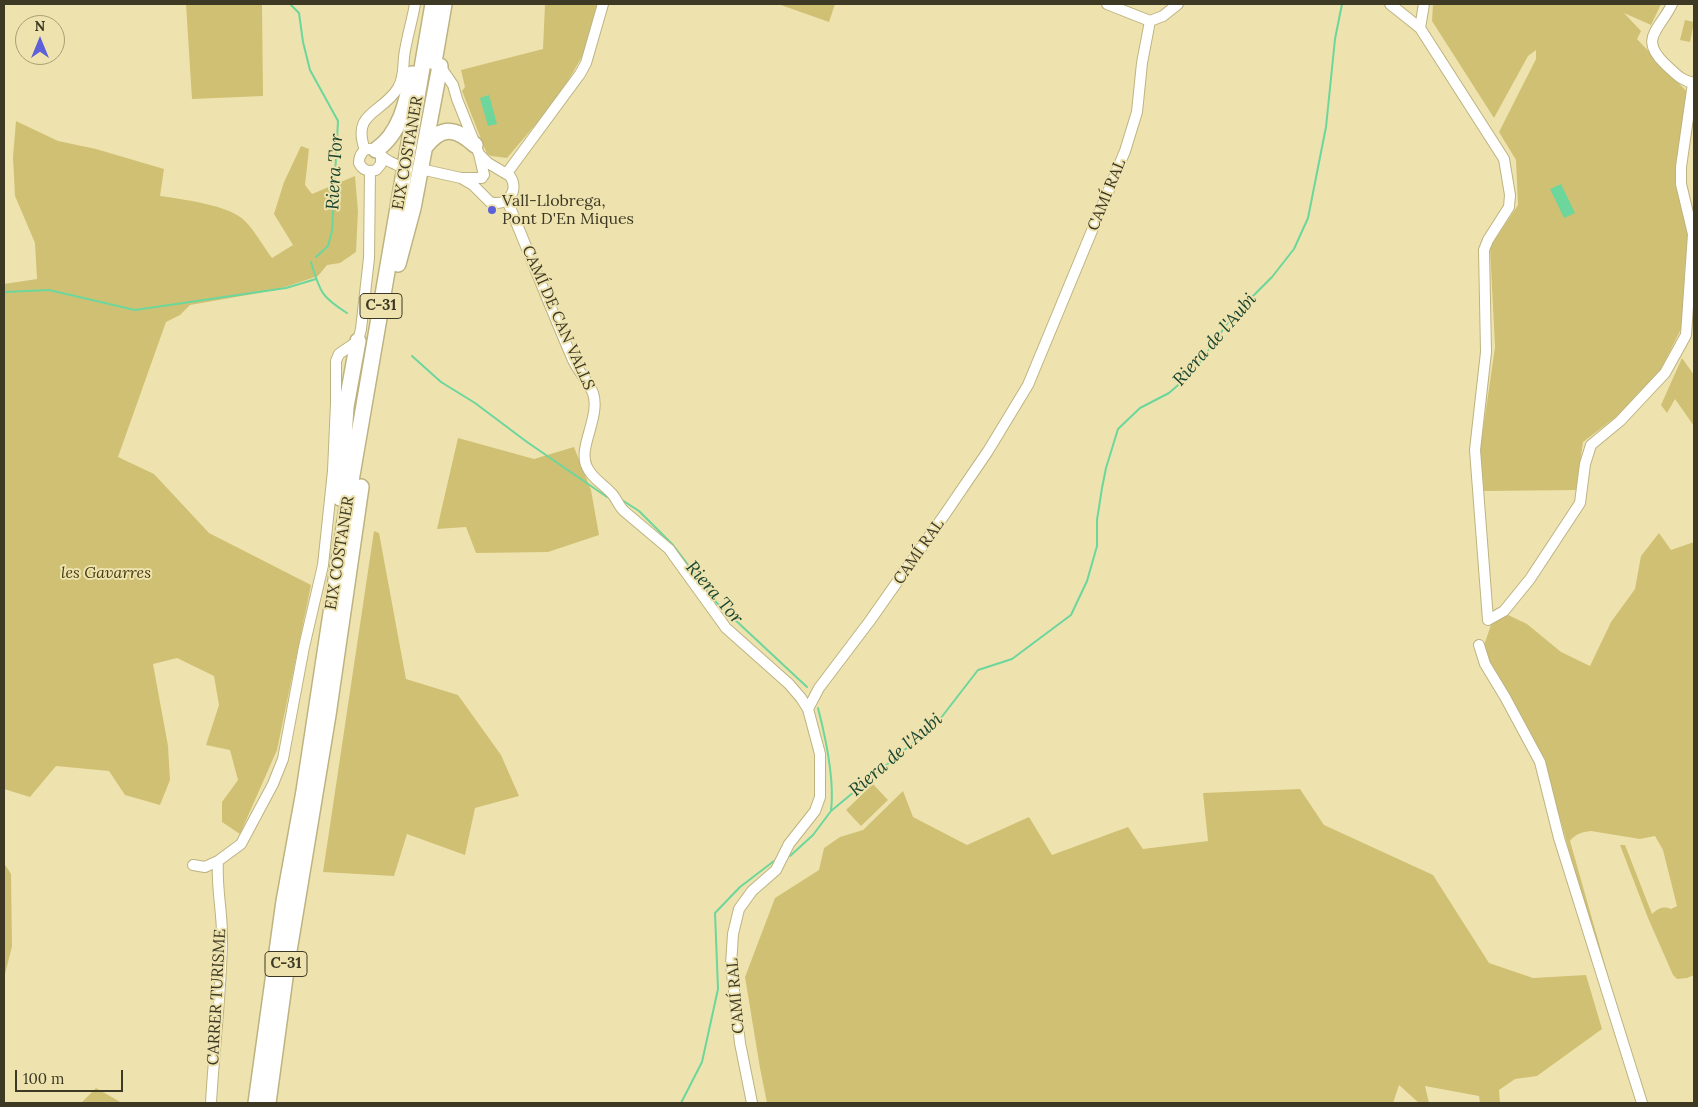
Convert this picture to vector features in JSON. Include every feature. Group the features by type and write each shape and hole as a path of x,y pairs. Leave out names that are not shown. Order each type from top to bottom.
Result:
{"highway":[{"path":"374,152 390,139 398,124 411,81 423,4"},
{"name":"EIX COSTANER","path":"256,1103 284,901 304,791 354,466 433,4"},
{"name":"C-31","path":"268,1103 298,888 328,715 362,481 444,4"},
{"path":"398,264 413,208 440,66"},
{"path":"425,147 437,135 450,131 463,134 477,150"},
{"path":"332,608 330,592 339,523 346,407 358,341"},
{"path":"250,1103 270,964 284,901"},
{"path":"274,1103 285,1013 284,984"}],"street":[{"path":"193,865 205,867 218,861 241,844 273,784 282,759 304,647 323,565 333,471 336,361 340,354 358,341 362,328 369,272 375,170 381,164 374,152 361,139 360,129 365,120 398,88 403,75 404,57 415,4"},
{"path":"450,4 440,66 454,86 457,99 477,150 483,177 480,186 482,194"},
{"path":"503,171 580,74 586,63 603,4"},
{"path":"1107,4 1150,21 1163,16 1178,4"},
{"path":"1390,4 1420,28 1504,159 1510,195 1509,207 1488,240 1484,250 1486,352 1475,450 1488,620 1504,611 1530,579 1580,503 1585,464 1591,446 1620,421 1666,373 1686,335 1693,234 1681,184 1681,167 1694,83 1682,80 1652,49 1653,34 1672,4"},
{"path":"1420,28 1424,4"},
{"name":"CAMÍ RAL","path":"752,1103 740,1043 731,966 733,934 739,909 752,891 776,870 789,844 815,811 820,797 820,754 808,708 819,688 869,622 950,507 988,451 1028,385 1125,151 1137,112 1142,63 1150,21"},
{"path":"461,178 473,185 485,198 494,203 507,200 514,188 513,180 477,150"},
{"path":"374,152 398,165 375,170 362,169 359,163 360,156 374,152"},
{"path":"425,170 461,178 483,177 491,171 503,171"},
{"name":"CAMÍ DE CAN VALLS","path":"507,200 573,360 592,392 595,403 594,416 586,444 586,466 591,474 613,496 617,504 669,549 726,628 789,684 808,708"},
{"path":"340,354 351,355 354,360"},
{"path":"1479,645 1485,664 1540,762 1559,838 1642,1103"},
{"name":"CARRER TURISME","path":"211,1103 221,975 222,938 217,879 218,861"}],"green space":[{"path":"186,4 262,4 263,96 192,99"},
{"path":"545,4 597,4 583,55 558,98 507,158 491,156 487,154 462,91 465,87 461,70 543,49"},
{"path":"778,4 835,4 829,22"},
{"path":"1433,4 1661,4 1651,25 1624,13 1641,31 1637,39 1688,93 1678,185 1689,244 1685,263 1682,327 1660,371 1625,410 1583,442 1576,490 1484,491 1480,451 1495,347 1490,247 1518,205 1516,160 1499,132 1536,59 1536,50 1528,56 1494,118 1432,21"},
{"path":"1685,20 1694,22 1690,42 1680,40"},
{"name":"les Gavarres","path":"16,121 58,141 96,149 164,169 160,196 205,204 238,215 252,229 272,258 293,245 274,214 284,182 301,146 309,149 305,185 312,194 355,176 358,211 356,252 340,263 327,265 318,276 276,290 190,305 180,315 166,322 118,457 154,474 209,533 311,585 277,750 240,834 222,822 222,802 238,780 230,750 206,745 219,705 214,676 177,658 153,664 168,746 170,780 160,805 125,795 109,771 56,766 30,797 4,789 4,284 37,279 35,243 15,196 13,157"},
{"path":"1682,358 1694,375 1694,426 1675,399 1667,413 1661,405"},
{"path":"458,438 534,459 574,447 591,490 599,535 548,552 476,553 466,527 437,529"},
{"path":"374,531 379,533 406,679 458,695 501,755 519,796 475,808 465,855 407,834 394,876 323,872"},
{"path":"1659,533 1671,550 1694,542 1694,975 1677,979 1673,975 1648,918 1620,845 1625,845 1652,914 1661,908 1671,909 1677,906 1663,850 1655,836 1640,839 1591,831 1579,834 1570,841 1632,1060 1627,1060 1560,818 1542,765 1486,662 1483,648 1492,622 1506,614 1527,624 1561,652 1590,666 1611,622 1635,589 1641,556"},
{"path":"873,784 888,800 861,826 846,810"},
{"path":"1300,789 1324,825 1433,875 1489,963 1533,978 1586,975 1602,1029 1537,1076 1515,1079 1499,1090 1500,1103 1480,1103 1479,1096 1425,1086 1429,1103 1419,1103 1399,1085 1393,1103 767,1103 745,977 775,898 819,870 824,848 840,837 863,830 903,791 913,817 967,845 1029,817 1052,855 1128,827 1143,849 1208,841 1203,793"},
{"path":"4,863 11,874 12,946 4,978"},
{"path":"96,1088 122,1103 81,1103"}],"shaded area":[{"path":"489,95 497,124 488,126 480,98"},
{"path":"1561,184 1575,213 1564,218 1550,189"}],"waterway":[{"name":"Riera Tor","path":"290,4 299,13 303,42 310,70 338,121 332,231 328,246 316,257"},
{"name":"Riera de l'Aubi","path":"790,856 813,835 831,811 937,723 978,670 1012,659 1071,615 1087,581 1097,546 1097,520 1102,488 1118,429 1140,408 1169,393 1193,372 1232,317 1272,277 1294,249 1308,218 1326,127 1335,39 1342,4"},
{"name":"Riera Tor","path":"311,262 322,292 331,302 347,313"},
{"path":"4,292 49,290 135,310 286,288 316,279"},
{"name":"Riera Tor","path":"412,356 441,382 475,403 527,442 607,497"},
{"name":"Riera Tor","path":"622,500 639,511 673,545 717,603 807,687"},
{"name":"Riera Tor","path":"818,708 831,773 831,811"},
{"name":"Riera de l'Aubi","path":"681,1103 702,1062 718,989 715,913 740,887 774,861"}],"place":[{"name":"Vall-Llobrega, Pont D'En Miques","path":"492,210"}]}
